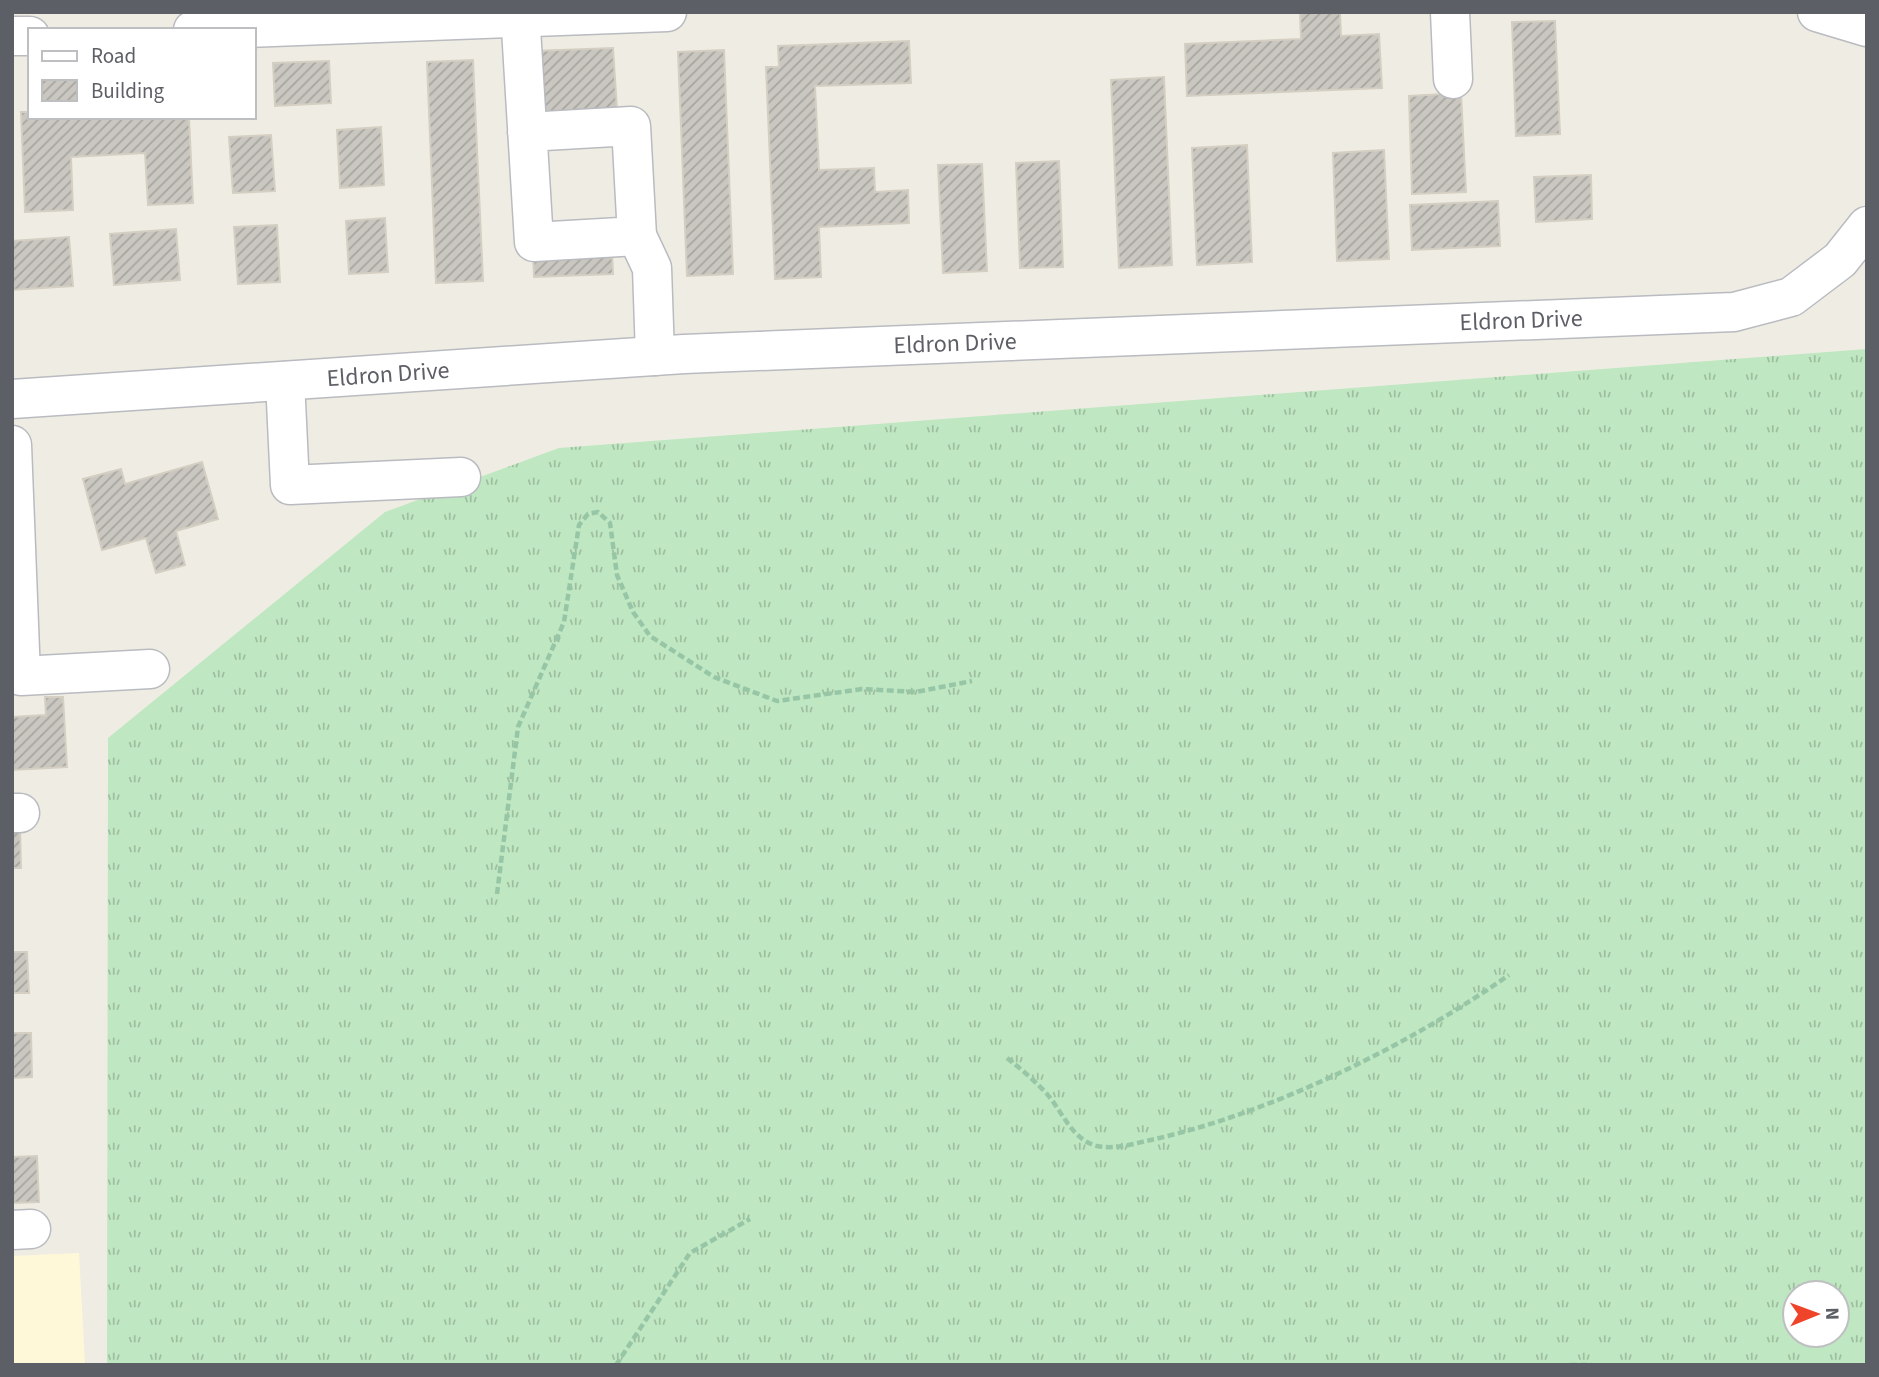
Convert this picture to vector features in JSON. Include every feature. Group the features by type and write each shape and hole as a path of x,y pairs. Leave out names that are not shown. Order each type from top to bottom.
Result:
{"street":[{"path":"237,28 520,15 667,12"},
{"path":"1450,12 1453,79"},
{"path":"1817,12 1867,27"},
{"path":"520,15 534,243 637,236"},
{"path":"527,132 631,126 637,236 652,268 655,356"},
{"name":"Eldron Drive","path":"12,399 655,356 1734,312 1791,297 1840,260 1867,226"},
{"path":"285,381 290,485 461,477"},
{"path":"12,445 21,676 150,669"}],"path":[{"path":"497,894 518,727 564,622 579,525 588,514 598,512 610,523 617,575 633,612 650,636 715,677 749,692 776,701 862,689 916,692 972,681"},
{"path":"1007,1058 1048,1096 1073,1130 1095,1146 1115,1148 1218,1123 1291,1095 1434,1024 1509,975"},
{"path":"616,1365 690,1252 750,1219"},
{"path":"1570,1365 1592,1365"}],"shaded area":[{"path":"79,1253 85,1365 12,1365 12,1256"}],"green space":[{"path":"1867,349 1867,1365 107,1365 108,738 385,512 559,448"}],"building":[{"path":"1300,12 1340,12 1341,36 1379,34 1382,88 1187,96 1185,44 1301,39"},
{"path":"1555,21 1560,134 1516,136 1512,22"},
{"path":"909,41 911,83 815,86 819,170 874,168 875,192 908,190 909,223 819,227 821,277 775,279 766,67 779,67 778,46"},
{"path":"613,48 617,109 537,112 533,51"},
{"path":"724,50 733,274 687,276 678,52"},
{"path":"473,60 483,281 436,283 427,62"},
{"path":"329,61 331,103 275,106 273,63"},
{"path":"1164,77 1172,265 1119,268 1111,80"},
{"path":"1461,93 1466,192 1412,194 1409,96"},
{"path":"21,112 28,112 28,119 189,119 193,203 148,205 145,153 71,157 73,210 25,212"},
{"path":"381,127 384,185 340,188 337,130"},
{"path":"271,135 275,191 233,193 229,137"},
{"path":"1247,145 1252,262 1197,265 1192,148"},
{"path":"1384,150 1389,259 1337,261 1333,153"},
{"path":"1059,161 1063,267 1020,268 1016,163"},
{"path":"982,164 987,271 943,273 938,165"},
{"path":"1591,175 1592,219 1536,222 1534,177"},
{"path":"1498,201 1500,246 1412,250 1410,205"},
{"path":"385,218 388,272 349,274 346,221"},
{"path":"277,225 280,282 238,284 234,227"},
{"path":"176,229 180,280 114,285 110,234"},
{"path":"69,237 73,286 12,290 12,241"},
{"path":"612,251 613,274 534,277 533,254"},
{"path":"202,462 218,519 176,531 185,565 156,573 146,538 102,550 83,479 121,469 125,484"},
{"path":"45,697 63,697 67,767 12,770 12,717 46,715"},
{"path":"20,826 21,868 12,868 12,827"},
{"path":"12,952 27,952 29,993 12,993"},
{"path":"12,1033 31,1033 32,1077 12,1078"},
{"path":"37,1156 39,1202 12,1203 12,1157"}]}
